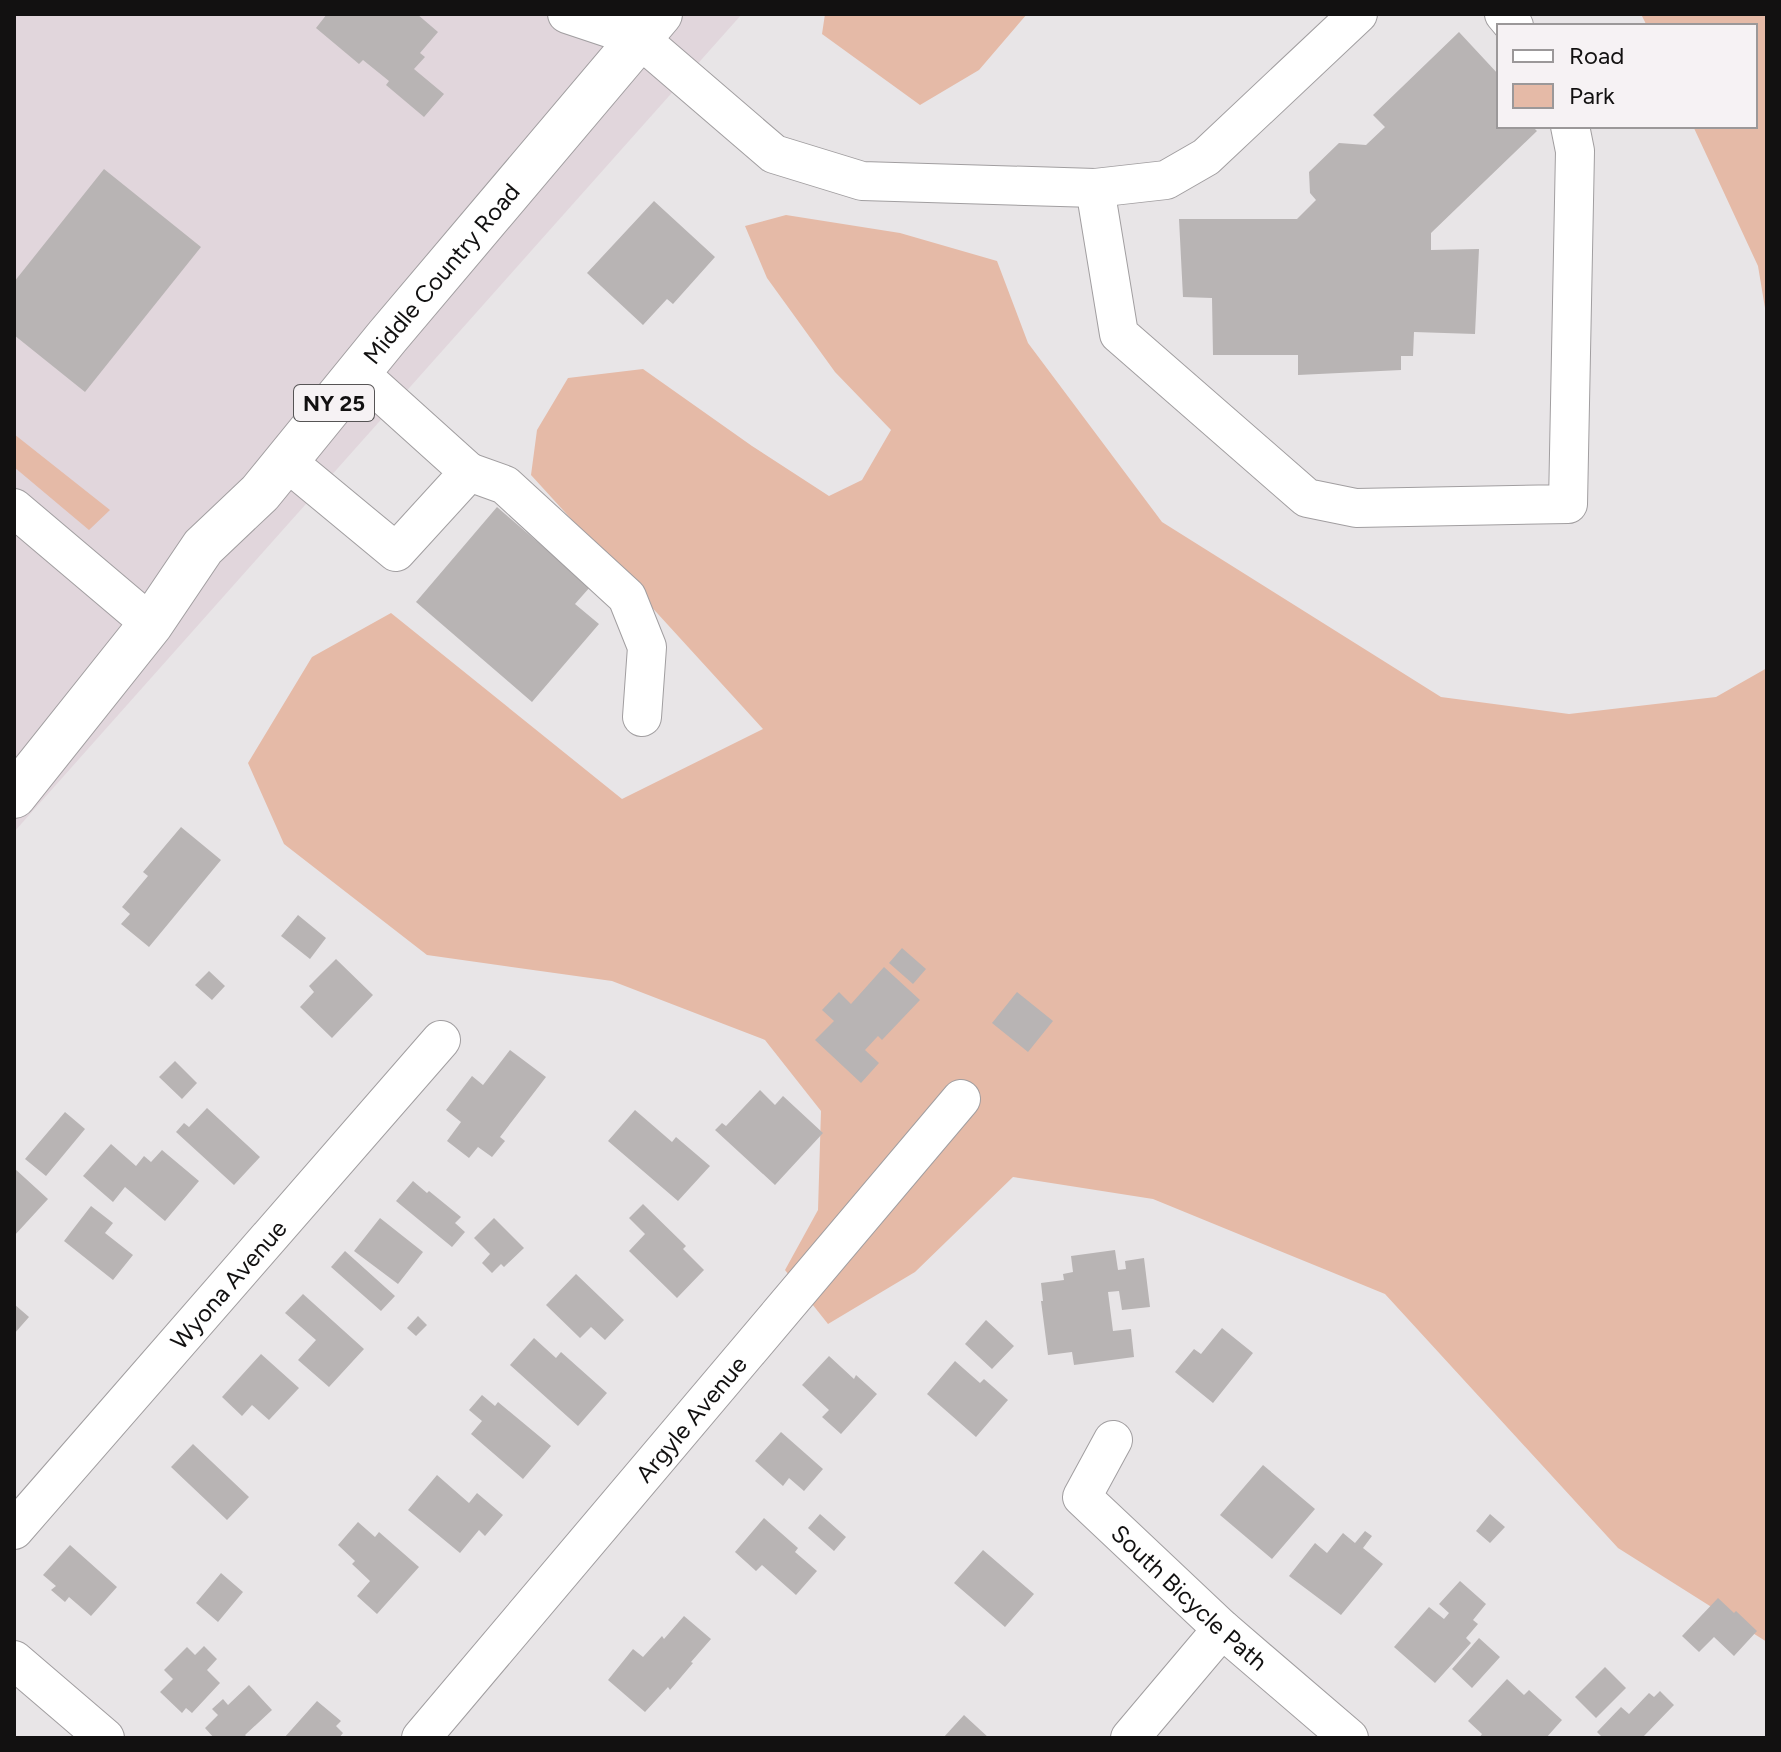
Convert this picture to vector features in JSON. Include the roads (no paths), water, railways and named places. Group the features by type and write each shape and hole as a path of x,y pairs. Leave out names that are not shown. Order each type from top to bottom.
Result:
{"main road":[{"name":"Middle Country Road","path":"14,796 151,624 203,547 260,493 641,22"}],"street":[{"path":"567,14 641,22 774,154 862,181 1095,188 1166,180 1206,157 1358,14"},
{"path":"1095,188 1119,334 1307,498 1356,508 1568,504 1575,151 1570,128"},
{"path":"358,372 469,472 505,485 627,597 647,647 642,717"},
{"path":"286,461 396,552 469,472"},
{"path":"14,508 151,624"},
{"name":"Wyona Avenue","path":"14,1530 441,1040"},
{"name":"Argyle Avenue","path":"421,1738 961,1099"},
{"name":"South Bicycle Path","path":"1113,1440 1082,1497 1222,1629 1349,1738"},
{"path":"1130,1738 1222,1629"},
{"path":"14,1660 105,1738"}]}
